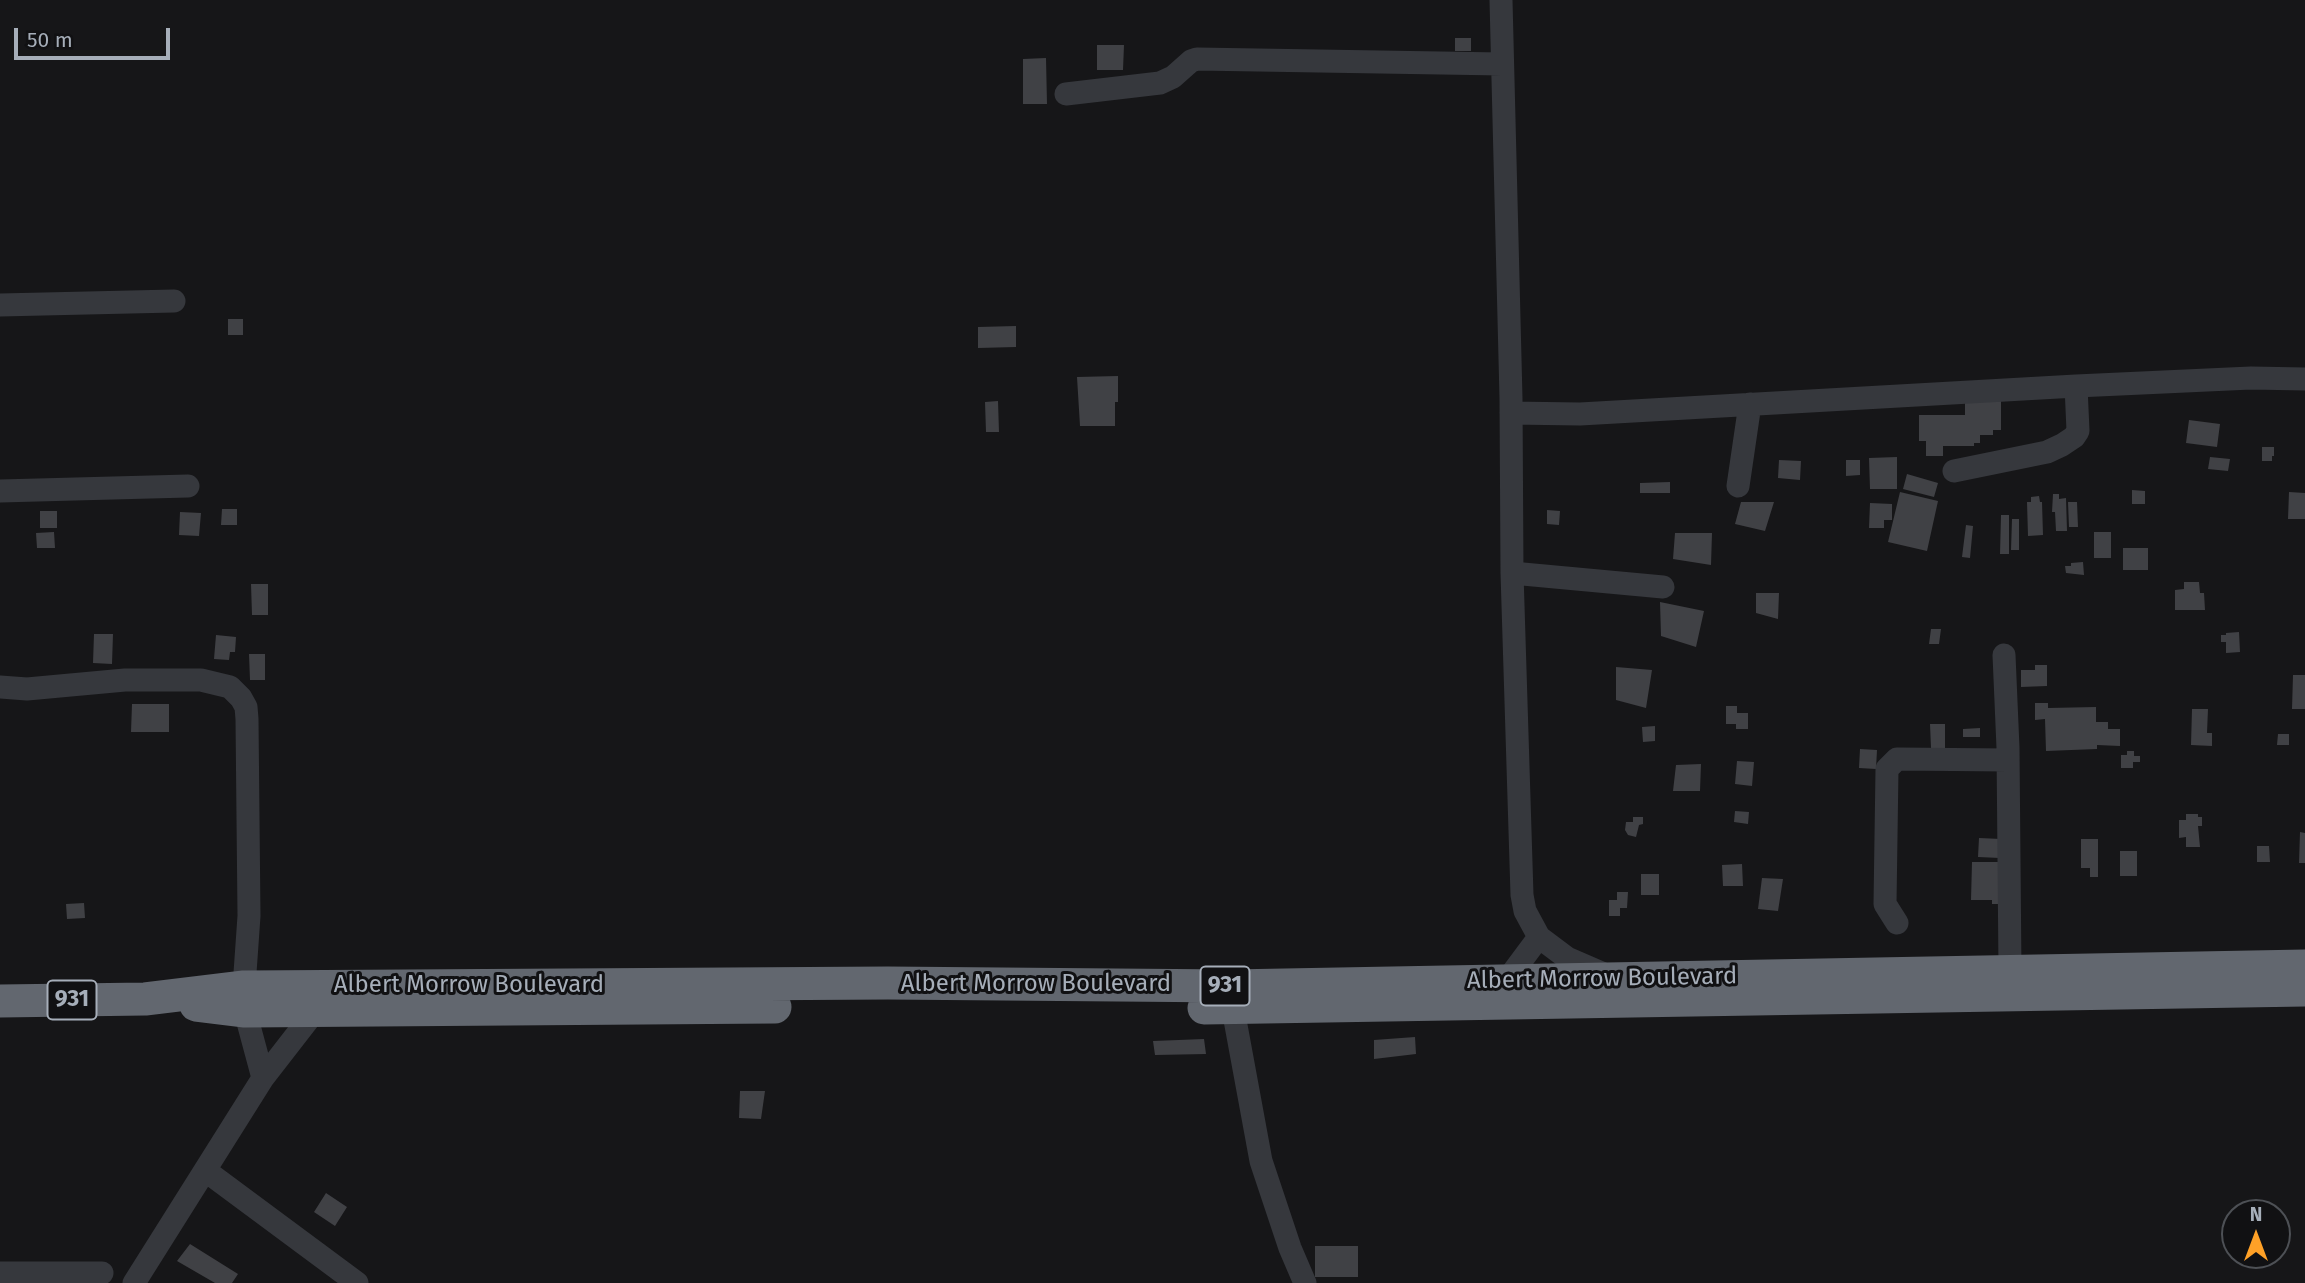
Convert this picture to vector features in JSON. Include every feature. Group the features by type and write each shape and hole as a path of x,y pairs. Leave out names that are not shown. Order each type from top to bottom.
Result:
{"highway":[{"name":"Albert Morrow Boulevard","path":"0,1001 244,999 888,983 1231,986 2305,966"},
{"name":"Albert Morrow Boulevard","path":"244,999 315,1011 876,1006 1233,1009 2305,990"}],"street":[{"path":"1501,0 1512,573 1522,895 1525,911 1539,937 1567,958 1590,970 1621,979"},
{"path":"1066,94 1160,83 1198,59 1502,64"},
{"path":"0,305 174,301"},
{"path":"1511,413 1580,414 2076,386 2305,379"},
{"path":"1954,471 2047,452 2074,437 2078,431 2076,386"},
{"path":"1738,486 1750,404"},
{"path":"0,491 188,486"},
{"path":"1512,573 1662,587"},
{"path":"2004,656 2010,971"},
{"path":"0,687 27,689 125,680 201,680 230,687 242,698 247,719 249,877 249,944 244,999 263,1079"},
{"path":"1897,923 1885,904 1887,769 1897,759 2008,760"},
{"path":"1507,980 1539,937"},
{"path":"1233,1009 1261,1161 1285,1236 1304,1283"},
{"path":"134,1283 263,1079 315,1011"},
{"path":"205,1171 357,1283"},
{"path":"0,1273 67,1278 102,1273"}],"building":[{"path":"1455,38 1471,38 1471,51 1455,51"},
{"path":"1097,45 1124,45 1123,70 1097,70"},
{"path":"1046,58 1047,104 1023,104 1023,59"},
{"path":"228,319 243,319 243,335 228,335"},
{"path":"1016,326 1016,347 978,348 978,327"},
{"path":"1118,376 1115,426 1080,426 1077,377"},
{"path":"998,401 999,432 986,432 985,402"},
{"path":"2001,401 2001,430 1993,430 1993,435 1980,435 1980,443 1974,443 1974,446 1943,446 1943,456 1926,456 1926,441 1919,441 1919,415 1965,415 1965,402"},
{"path":"2189,420 2220,424 2217,447 2186,443"},
{"path":"2262,447 2274,447 2272,461 2262,461"},
{"path":"1897,457 1897,489 1870,489 1869,458"},
{"path":"2210,457 2230,459 2228,471 2208,469"},
{"path":"1779,460 1801,461 1800,480 1778,478"},
{"path":"1846,460 1860,460 1860,475 1846,476"},
{"path":"1907,474 1938,483 1934,497 1903,489"},
{"path":"1670,482 1670,493 1640,493 1640,483"},
{"path":"2132,490 2145,491 2145,504 2132,504"},
{"path":"1900,492 1938,501 1927,551 1888,542"},
{"path":"2289,492 2305,493 2305,519 2288,519"},
{"path":"2053,494 2059,494 2059,499 2066,498 2067,531 2056,531 2055,512 2052,512"},
{"path":"2039,496 2042,502 2043,535 2028,536 2027,502 2031,502 2031,497"},
{"path":"1741,502 1774,502 1765,531 1735,524"},
{"path":"2068,502 2077,502 2078,527 2069,527"},
{"path":"1870,503 1892,504 1892,520 1884,520 1884,528 1869,528"},
{"path":"222,509 237,509 237,525 221,525"},
{"path":"1547,510 1560,511 1559,525 1547,524"},
{"path":"40,511 57,511 57,528 40,528"},
{"path":"180,512 201,513 199,536 179,535"},
{"path":"2001,515 2009,515 2009,554 2000,554"},
{"path":"2012,519 2019,519 2019,550 2011,550"},
{"path":"1966,525 1973,526 1970,558 1962,557"},
{"path":"54,532 55,548 37,548 36,533"},
{"path":"2094,532 2111,532 2111,558 2094,558"},
{"path":"1675,533 1712,533 1711,565 1673,559"},
{"path":"2123,548 2148,548 2148,570 2123,570"},
{"path":"2083,562 2084,575 2066,573 2065,566"},
{"path":"2184,582 2199,582 2200,593 2204,593 2205,610 2175,610 2175,590 2184,589"},
{"path":"251,584 268,584 268,615 252,615"},
{"path":"1756,593 1779,593 1778,619 1756,613"},
{"path":"1660,602 1704,611 1696,647 1661,636"},
{"path":"1931,629 1941,629 1939,644 1929,644"},
{"path":"2239,632 2240,652 2226,653 2226,642 2221,642 2221,635"},
{"path":"94,634 113,634 112,664 93,663"},
{"path":"216,635 236,637 235,652 230,652 229,660 214,659"},
{"path":"249,654 265,654 265,680 250,680"},
{"path":"2035,665 2047,665 2047,686 2021,687 2021,670 2035,670"},
{"path":"1616,667 1652,670 1646,708 1616,700"},
{"path":"2293,675 2305,675 2305,709 2292,709"},
{"path":"2035,703 2048,703 2048,708 2096,707 2096,722 2108,722 2108,729 2120,729 2120,746 2097,745 2097,749 2046,751 2045,719 2035,720"},
{"path":"132,704 169,704 169,732 131,732"},
{"path":"1726,706 1737,706 1737,713 1748,713 1748,729 1736,729 1736,724 1726,724"},
{"path":"2192,709 2208,709 2207,733 2212,733 2212,746 2191,745"},
{"path":"1930,724 1945,724 1945,748 1931,748"},
{"path":"1655,726 1655,741 1643,742 1642,727"},
{"path":"1980,728 1980,737 1963,737 1963,729"},
{"path":"2278,734 2289,734 2289,745 2277,745"},
{"path":"1860,749 1877,750 1876,769 1859,768"},
{"path":"2127,751 2134,751 2134,756 2140,756 2140,762 2133,762 2133,768 2121,768 2121,755 2127,755"},
{"path":"1737,761 1754,762 1752,786 1735,784"},
{"path":"1701,764 1700,791 1673,791 1676,765"},
{"path":"1735,811 1749,812 1748,824 1734,822"},
{"path":"2186,814 2198,814 2198,817 2202,817 2202,826 2198,826 2200,847 2186,847 2186,837 2179,838 2179,820 2186,820"},
{"path":"1633,817 1643,817 1643,824 1639,825 1636,837 1628,835 1625,830 1626,822 1633,822"},
{"path":"2300,832 2305,833 2305,863 2299,863"},
{"path":"1979,838 2001,839 2000,858 1978,857"},
{"path":"2081,839 2098,839 2098,877 2090,877 2090,868 2081,868"},
{"path":"2257,846 2269,846 2270,862 2257,862"},
{"path":"2120,851 2137,851 2137,876 2120,876"},
{"path":"1972,862 1998,862 2000,904 1992,904 1992,900 1971,900"},
{"path":"1742,864 1743,886 1723,886 1722,865"},
{"path":"1641,874 1659,874 1659,895 1641,895"},
{"path":"1762,878 1783,879 1778,911 1758,909"},
{"path":"1617,892 1628,892 1627,908 1620,908 1620,916 1609,916 1609,900 1617,900"},
{"path":"84,903 85,918 67,919 66,904"},
{"path":"1415,1037 1416,1054 1374,1059 1374,1040"},
{"path":"1204,1039 1206,1054 1155,1055 1153,1041"},
{"path":"740,1091 765,1091 761,1119 739,1118"},
{"path":"326,1193 347,1207 335,1226 314,1212"},
{"path":"190,1244 238,1274 232,1283 215,1283 177,1261"},
{"path":"1315,1246 1358,1246 1358,1277 1315,1277"}]}
